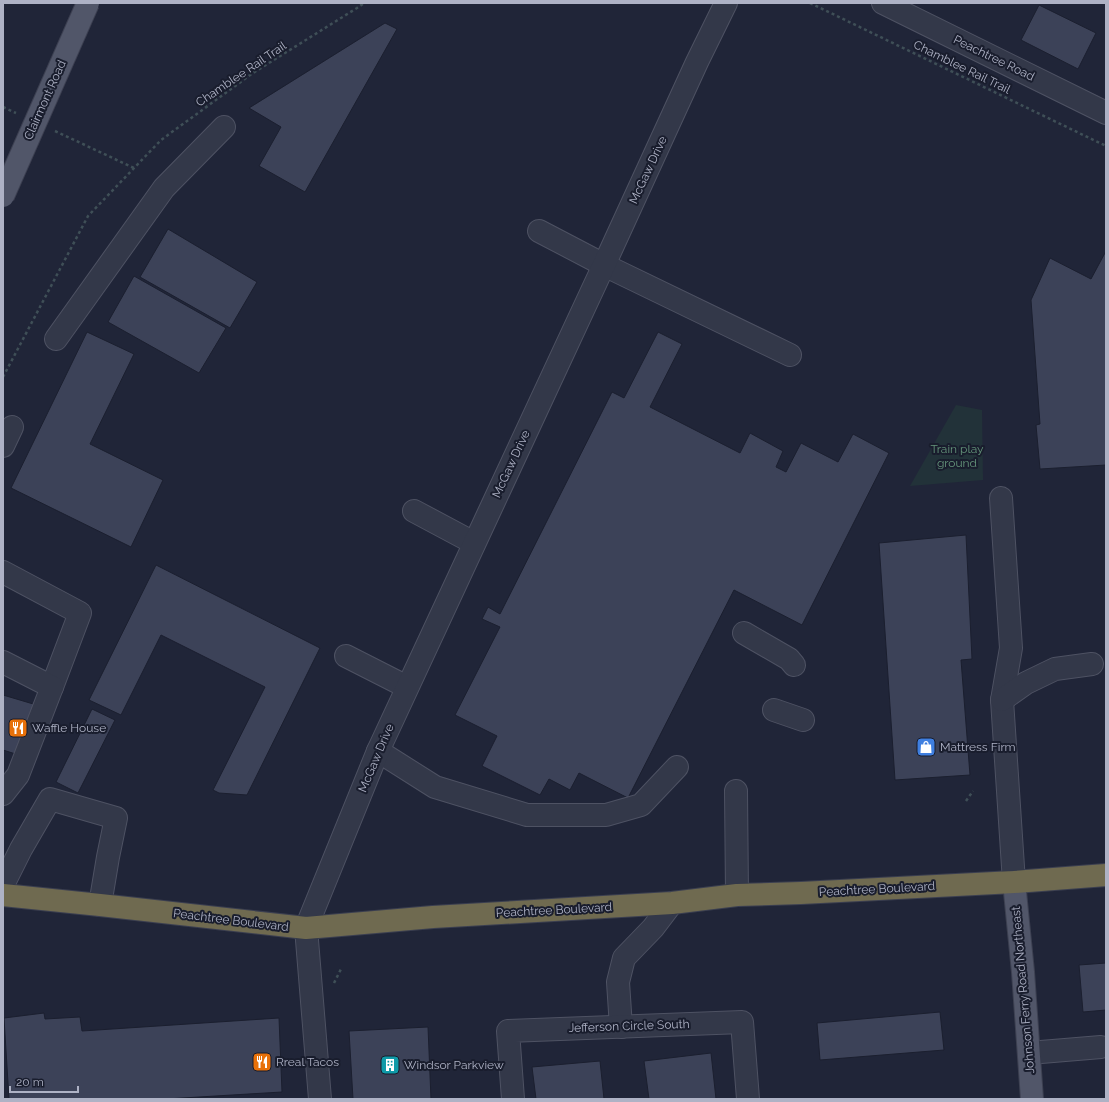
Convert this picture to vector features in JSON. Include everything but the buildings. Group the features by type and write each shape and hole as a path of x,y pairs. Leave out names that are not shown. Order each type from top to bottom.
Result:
{"highway":[{"name":"Peachtree Boulevard","path":"3,895 306,928 433,917 672,903 737,896 1014,882 1106,875"}],"main road":[{"name":"Clairmont Road","path":"3,196 88,3"},
{"name":"Johnson Ferry Road Northeast","path":"1014,882 1023,972 1032,1099"}],"street":[{"name":"McGaw Drive","path":"306,928 378,750 697,62 726,3"},
{"name":"Peachtree Road","path":"882,3 1106,113"},
{"path":"56,340 164,188 224,127"},
{"path":"539,231 604,265 790,355"},
{"path":"1001,498 1011,648 1002,700 1014,882"},
{"path":"414,511 474,543"},
{"path":"3,572 80,613 18,776 3,794"},
{"path":"744,633 789,659 794,664"},
{"path":"346,656 407,687"},
{"path":"3,662 52,687"},
{"path":"1002,700 1026,683 1055,669 1092,664"},
{"path":"774,710 803,720"},
{"path":"378,750 435,787 527,815 606,816 641,805 677,767"},
{"path":"736,791 737,896"},
{"path":"3,885 21,849 50,799 116,818 100,905"},
{"path":"621,1027 618,982 624,958 653,928 672,903"},
{"path":"306,928 320,1099"},
{"name":"Jefferson Circle South","path":"513,1099 508,1031 742,1022 748,1099"},
{"path":"1029,1053 1101,1047"}],"path":[{"name":"Chamblee Rail Trail","path":"3,377 88,216 134,168 162,140 247,78 364,3"},
{"name":"Chamblee Rail Trail","path":"810,3 1106,146"},
{"path":"3,107 20,115"},
{"path":"48,129 134,168"},
{"path":"966,801 973,791"}],"green space":[{"name":"Train play ground","path":"956,405 982,410 983,480 910,486"}],"place":[{"name":"Waffle House","path":"18,728"},
{"name":"Mattress Firm","path":"926,747"},
{"name":"Rreal Tacos","path":"262,1062"},
{"name":"Windsor Parkview","path":"390,1065"}]}
